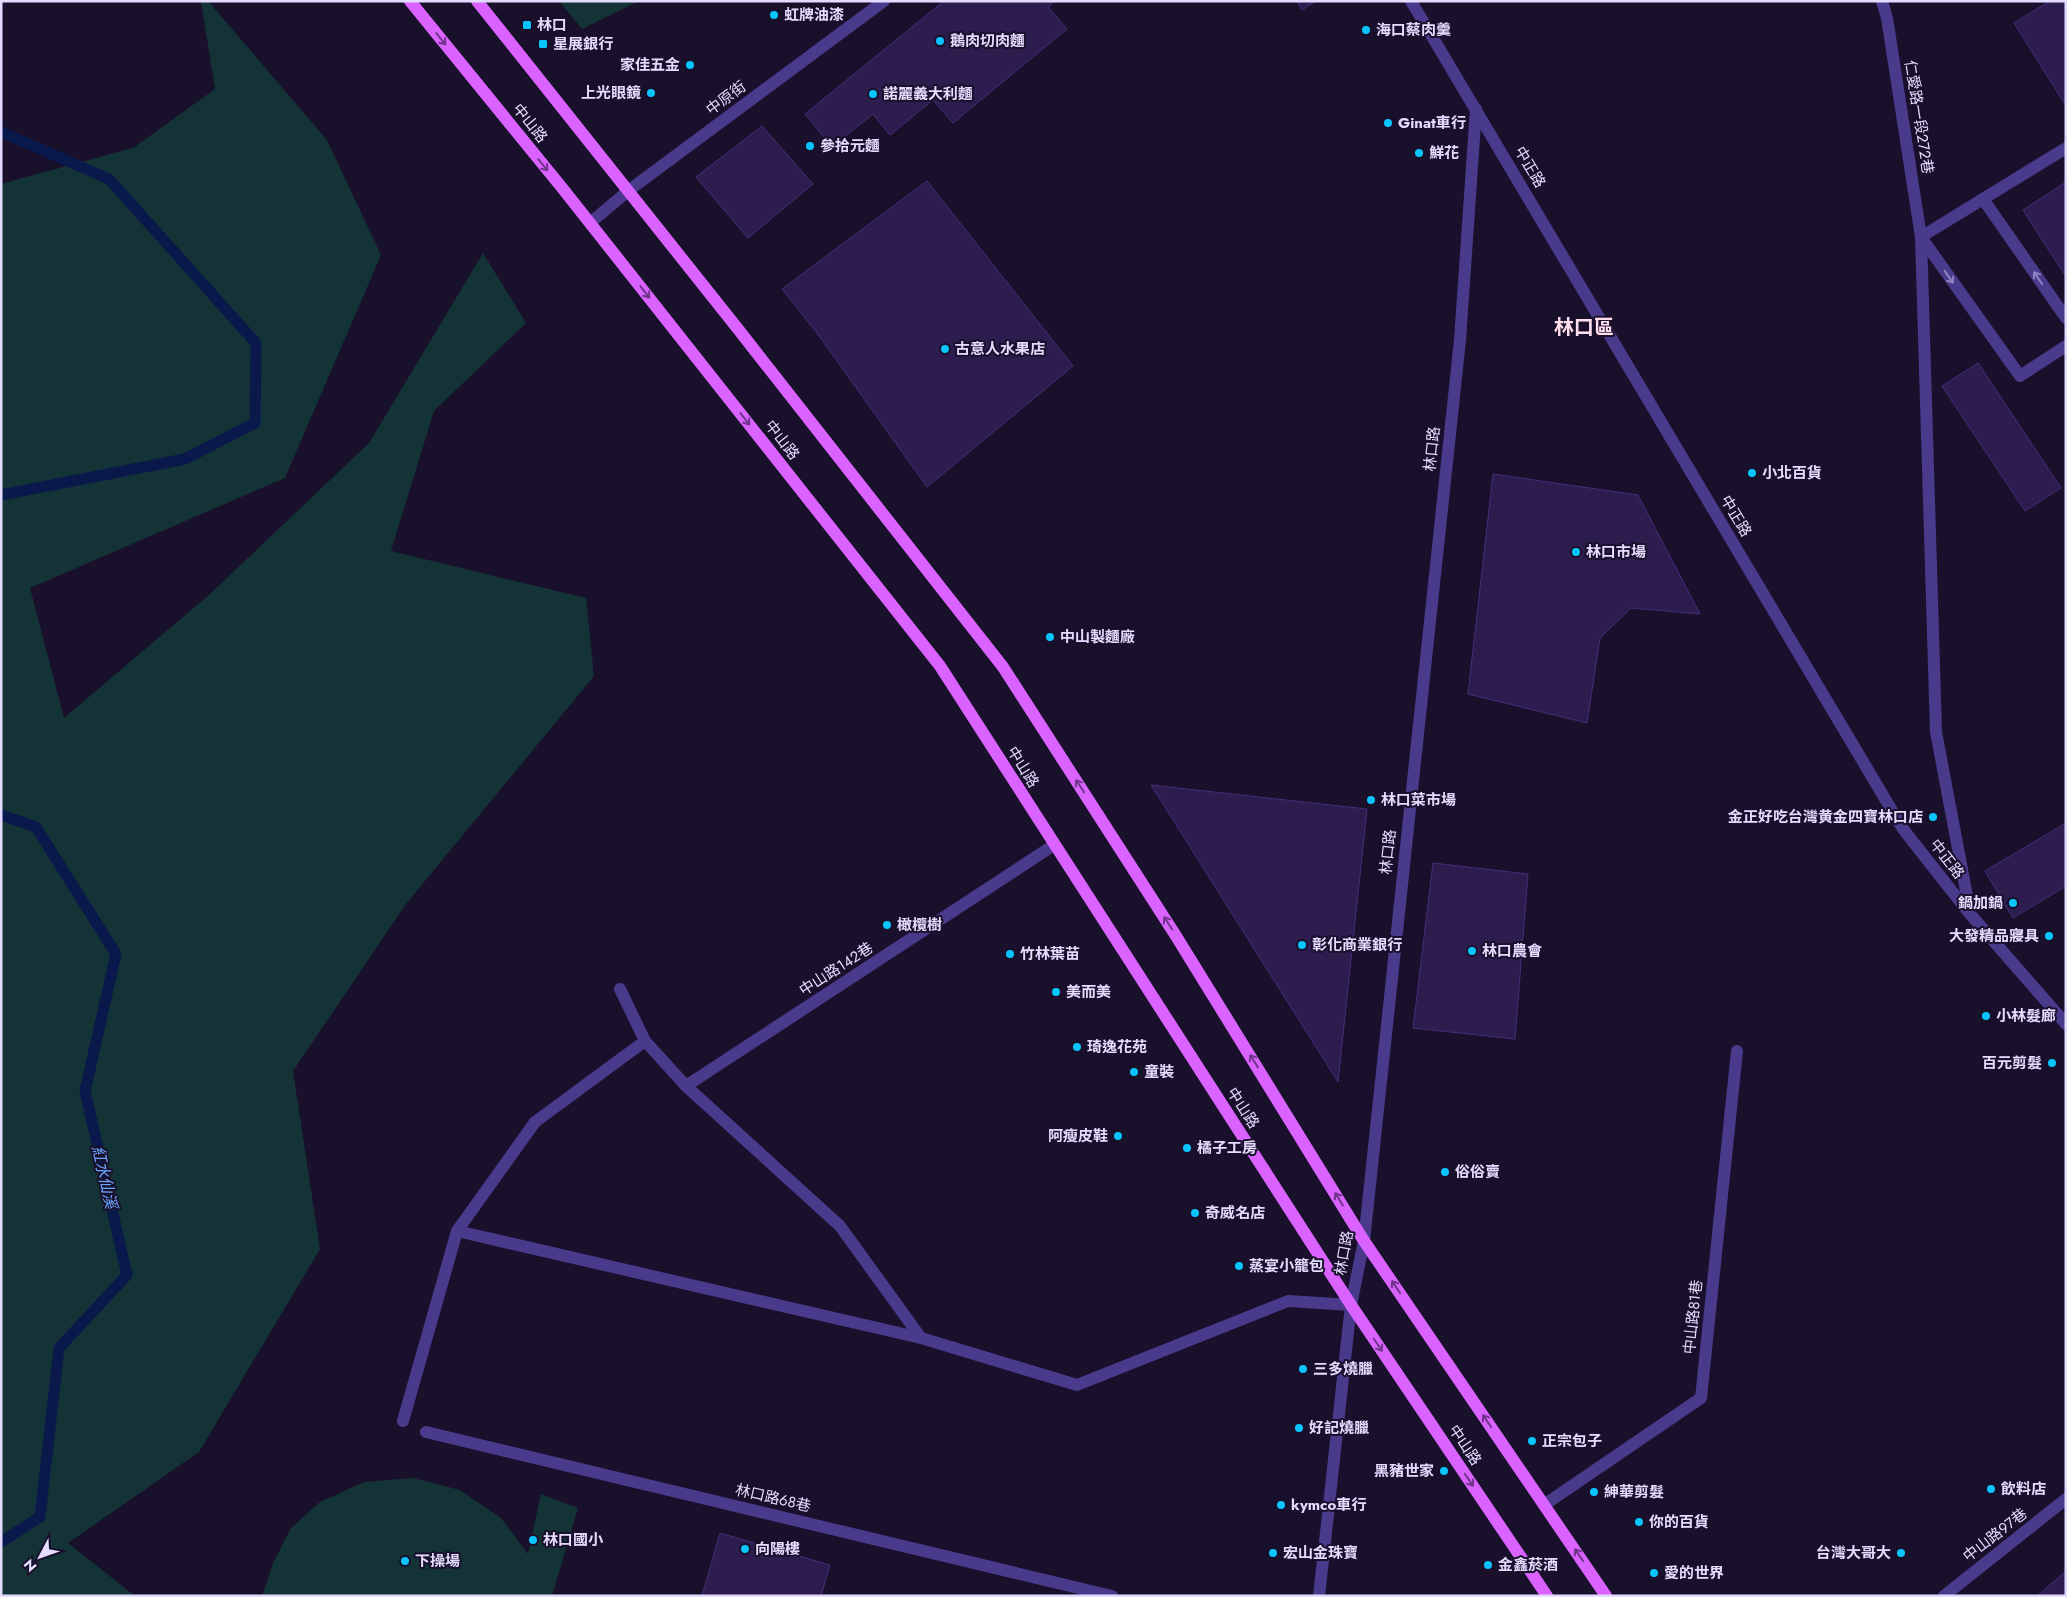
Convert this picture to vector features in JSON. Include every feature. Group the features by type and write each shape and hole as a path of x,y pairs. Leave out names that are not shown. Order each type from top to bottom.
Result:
{"main road":[{"name":"中山路","path":"410,1 590,223 940,666 1351,1305 1548,1596"},
{"path":"477,1 744,337 1002,667 1176,936 1364,1241 1606,1596"}],"street":[{"name":"中原街","path":"590,223 628,191 884,1"},
{"name":"中正路","path":"1411,1 1903,829 1970,914 2066,1024"},
{"name":"仁愛路一段272巷","path":"1882,1 1887,18 1921,237 1936,732 1970,914"},
{"name":"林口路","path":"1319,1596 1351,1305 1364,1241 1460,340 1476,109"},
{"path":"2066,148 1921,237 2020,376 2066,346"},
{"path":"1984,198 2066,318"},
{"name":"中山路142巷","path":"686,1086 1054,845"},
{"path":"620,989 645,1041 686,1086 840,1226 921,1338"},
{"path":"403,1421 457,1231 535,1122 645,1041"},
{"name":"中山路81巷","path":"1544,1505 1701,1398 1737,1051"},
{"path":"457,1231 921,1338 1077,1385 1288,1301 1351,1305"},
{"name":"林口路68巷","path":"426,1432 1112,1596"},
{"name":"中山路97巷","path":"1944,1596 2066,1499"}],"green space":[{"path":"201,1 208,1 327,140 381,255 285,478 30,588 64,718 210,594 369,443 483,253 526,323 434,411 391,551 586,598 594,676 406,904 293,1071 320,1249 199,1452 68,1543 135,1596 1,1596 1,184 133,148 215,89"},
{"path":"559,1 639,1 582,29"},
{"path":"413,1478 460,1490 501,1518 528,1554 541,1494 578,1508 552,1596 262,1596 273,1563 291,1528 320,1502 364,1482"}],"building":[{"path":"944,1 1055,1 1048,7 1067,29 953,123 933,100 890,135 873,114 832,147 805,114"},
{"path":"1297,1 1316,1 1302,10"},
{"path":"2050,1 2066,1 2066,106 2014,23"},
{"path":"762,126 813,184 748,238 696,177"},
{"name":"古意人水果店","path":"927,181 1073,366 927,487 817,333 782,289"},
{"path":"2066,182 2066,277 2023,210"},
{"path":"1978,363 2061,488 2025,511 1942,386"},
{"name":"林口市場","path":"1493,474 1638,495 1700,614 1631,608 1600,638 1587,723 1468,694"},
{"name":"彰化商業銀行","path":"1151,785 1367,809 1338,1082"},
{"path":"2066,823 2066,886 2013,918 1985,871"},
{"name":"林口農會","path":"1433,863 1528,874 1515,1039 1413,1028"},
{"name":"向陽樓","path":"720,1533 830,1565 821,1596 702,1596"},
{"path":"2066,1571 2066,1596 2037,1596"}],"waterway":[{"path":"1,132 109,179 256,343 255,423 185,459 1,495"},
{"name":"紅水仙溪","path":"1,815 36,827 116,954 85,1091 127,1275 59,1348 40,1517 1,1542"}],"place":[{"name":"虹牌油漆","path":"774,15"},
{"name":"林口","path":"527,25"},
{"name":"海口蔡肉羹","path":"1366,30"},
{"name":"鵝肉切肉麵","path":"940,41"},
{"name":"星展銀行","path":"543,44"},
{"name":"家佳五金","path":"690,65"},
{"name":"上光眼鏡","path":"651,93"},
{"name":"諾麗義大利麵","path":"873,94"},
{"name":"Ginat車行","path":"1388,123"},
{"name":"參拾元麵","path":"810,146"},
{"name":"鮮花","path":"1419,153"},
{"name":"古意人水果店","path":"945,349"},
{"name":"小北百貨","path":"1752,473"},
{"name":"林口市場","path":"1576,552"},
{"name":"中山製麵廠","path":"1050,637"},
{"name":"林口菜市場","path":"1371,800"},
{"name":"金正好吃台灣黄金四寶林口店","path":"1933,817"},
{"name":"鍋加鍋","path":"2013,903"},
{"name":"橄欖樹","path":"887,925"},
{"name":"大發精品寢具","path":"2049,936"},
{"name":"彰化商業銀行","path":"1302,945"},
{"name":"林口農會","path":"1472,951"},
{"name":"竹林葉苗","path":"1010,954"},
{"name":"美而美","path":"1056,992"},
{"name":"小林髮廊","path":"1986,1016"},
{"name":"琦逸花苑","path":"1077,1047"},
{"name":"百元剪髮","path":"2052,1063"},
{"name":"童裝","path":"1134,1072"},
{"name":"阿瘦皮鞋","path":"1118,1136"},
{"name":"橘子工房","path":"1187,1148"},
{"name":"俗俗賣","path":"1445,1172"},
{"name":"奇威名店","path":"1195,1213"},
{"name":"蒸宴小籠包","path":"1239,1266"},
{"name":"三多燒臘","path":"1303,1369"},
{"name":"好記燒臘","path":"1299,1428"},
{"name":"正宗包子","path":"1532,1441"},
{"name":"黑豬世家","path":"1444,1471"},
{"name":"飲料店","path":"1991,1489"},
{"name":"紳華剪髮","path":"1594,1492"},
{"name":"kymco車行","path":"1281,1505"},
{"name":"你的百貨","path":"1639,1522"},
{"name":"林口國小","path":"533,1540"},
{"name":"向陽樓","path":"745,1549"},
{"name":"宏山金珠寶","path":"1273,1553"},
{"name":"台灣大哥大","path":"1901,1553"},
{"name":"下操場","path":"405,1561"},
{"name":"金鑫菸酒","path":"1488,1565"},
{"name":"愛的世界","path":"1654,1573"}],"district":[{"name":"林口區","path":"1584,327"}]}
